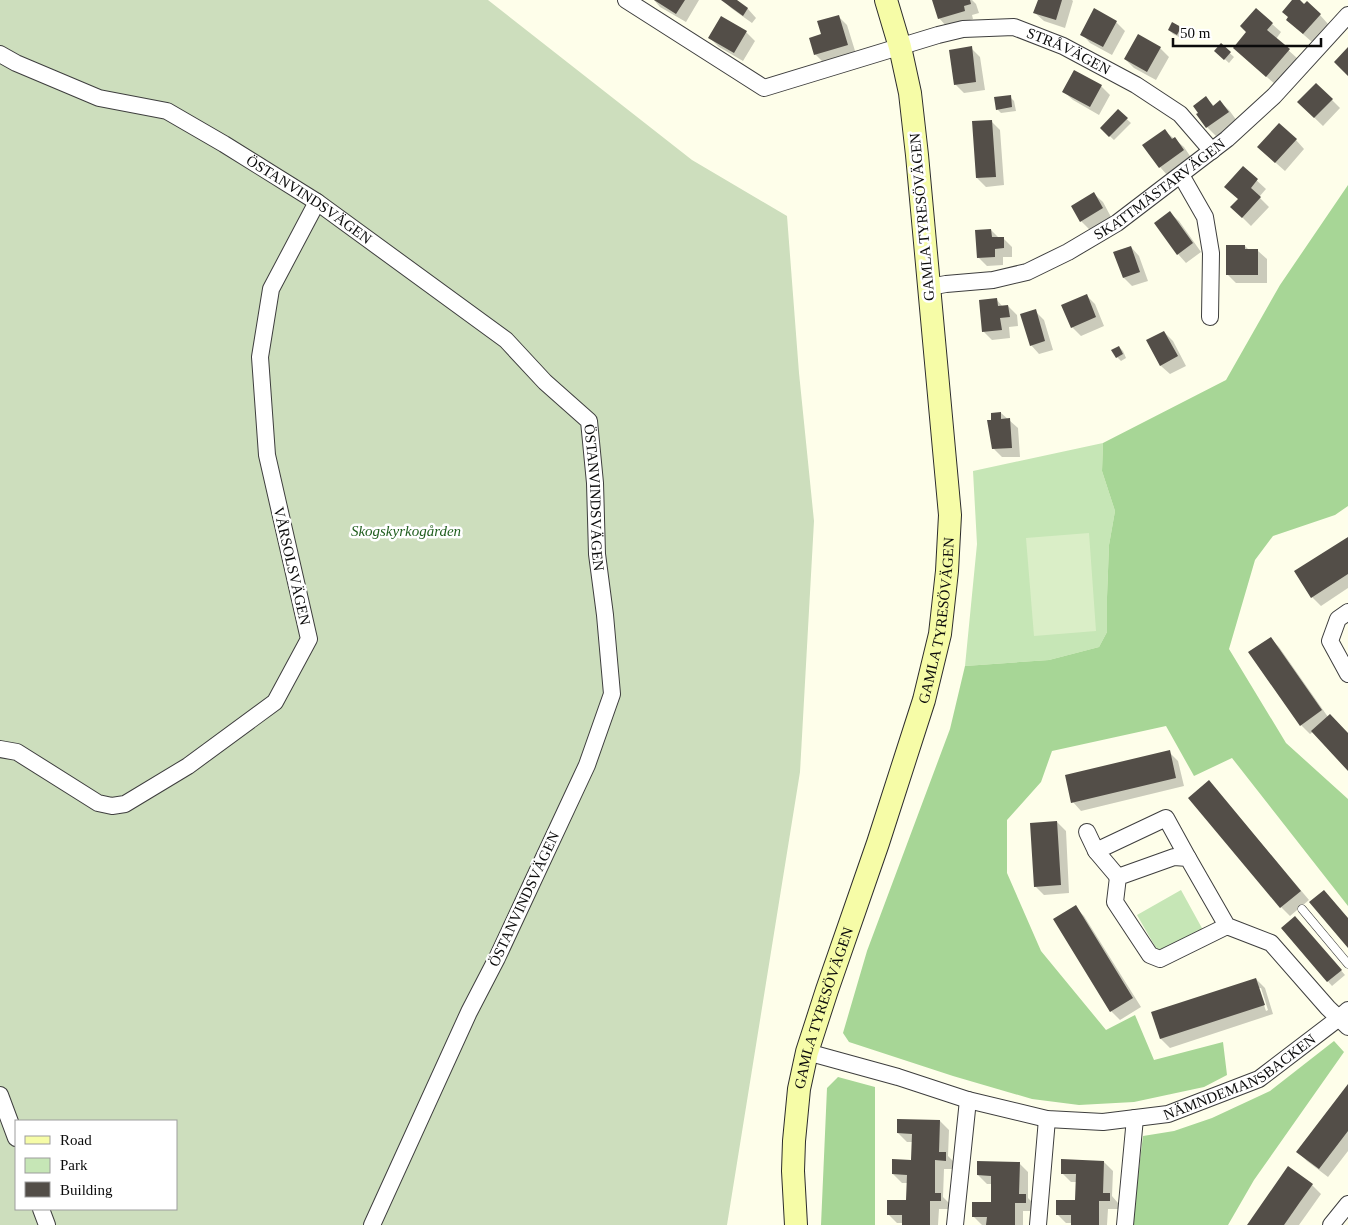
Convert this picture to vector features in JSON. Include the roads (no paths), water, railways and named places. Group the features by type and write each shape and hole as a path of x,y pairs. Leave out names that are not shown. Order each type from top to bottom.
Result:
{"street":[{"name":"STRÅVÄGEN","path":"626,0 764,88 938,35 963,29 1014,27 1063,46 1136,85 1180,114 1212,151"},
{"name":"GAMLA TYRESÖVÄGEN","path":"796,1225 793,1171 799,1089 827,990 878,843 924,700 940,634 947,571 950,515 917,155 910,93 900,47 886,0"},
{"name":"SKATTMÄSTARVÄGEN","path":"929,287 993,280 1027,272 1068,252 1117,223 1227,139 1274,96 1348,15"},
{"name":"ÖSTANVINDSVÄGEN","path":"0,54 16,63 99,98 167,111 224,144 317,202 506,340 545,382 589,421 595,483 597,554 612,694 584,771 497,958 469,1012 372,1225"},
{"path":"1181,175 1205,217 1211,253 1210,317"},
{"name":"VÅRSOLSVÄGEN","path":"0,749 17,752 98,803 112,806 126,804 188,766 276,702 309,639 267,455 260,357 271,289 317,202"},
{"path":"1348,612 1338,619 1330,641 1348,674"},
{"path":"1087,832 1096,850 1118,877 1115,902 1150,955 1160,959 1227,926 1166,818 1096,850"},
{"path":"1118,877 1174,857 1188,858"},
{"name":"NÄMNDEMANSBACKEN","path":"808,1052 898,1077 968,1100 1047,1119 1103,1122 1168,1114 1259,1079 1345,1018 1328,1008 1271,943 1227,926"},
{"path":"0,1095 15,1135"},
{"path":"955,1225 968,1100"},
{"path":"1124,1225 1135,1118"},
{"path":"1038,1225 1047,1119"},
{"path":"1331,1225 1348,1204"},
{"path":"41,1210 47,1225"}],"lane":[{"path":"1302,910 1348,964"}],"park label":[{"name":"Skogskyrkogården","path":"406,531"}]}
